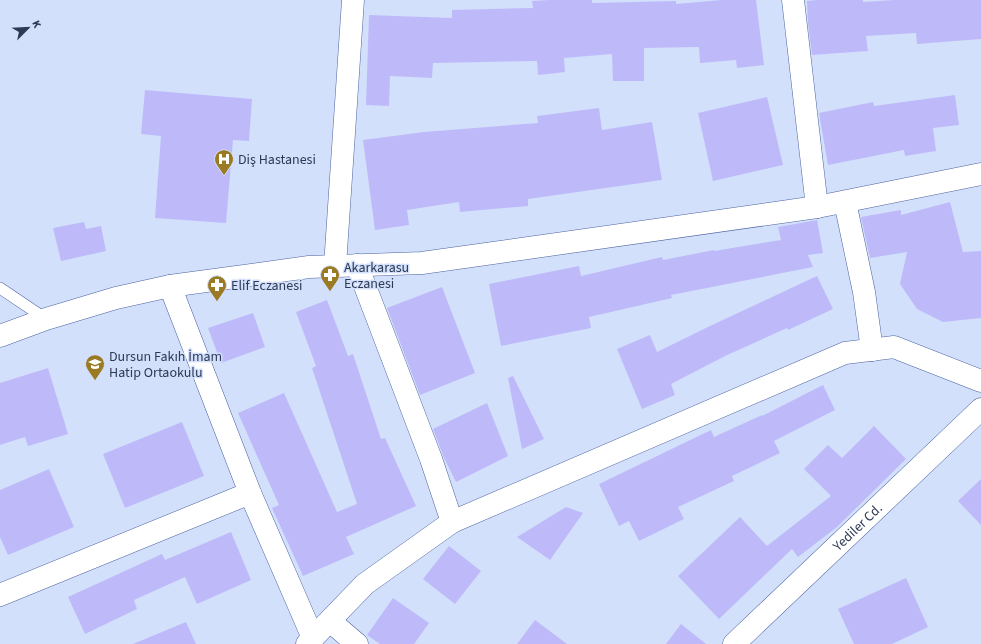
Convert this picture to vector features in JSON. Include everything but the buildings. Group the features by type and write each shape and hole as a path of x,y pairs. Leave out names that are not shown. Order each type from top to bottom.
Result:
{"street":[{"path":"335,266 354,0"},
{"path":"793,0 817,208"},
{"path":"0,336 46,319 116,298 170,286 310,267 422,263 817,208 981,174"},
{"path":"845,202 864,292 872,350"},
{"path":"357,265 431,459 452,522"},
{"path":"170,286 250,494 310,641 365,584 452,522 845,352 894,347 981,382"},
{"name":"Yediler Cd.","path":"734,644 981,409"},
{"path":"0,595 250,494"},
{"path":"330,621 357,644"}],"lane":[{"path":"0,288 46,319"}],"place":[{"name":"Diş Hastanesi","path":"224,176"},
{"name":"Akarkarasu Eczanesi","path":"330,292"},
{"name":"Elif Eczanesi","path":"217,302"},
{"name":"Dursun Fakıh İmam Hatip Ortaokulu","path":"95,381"}]}
